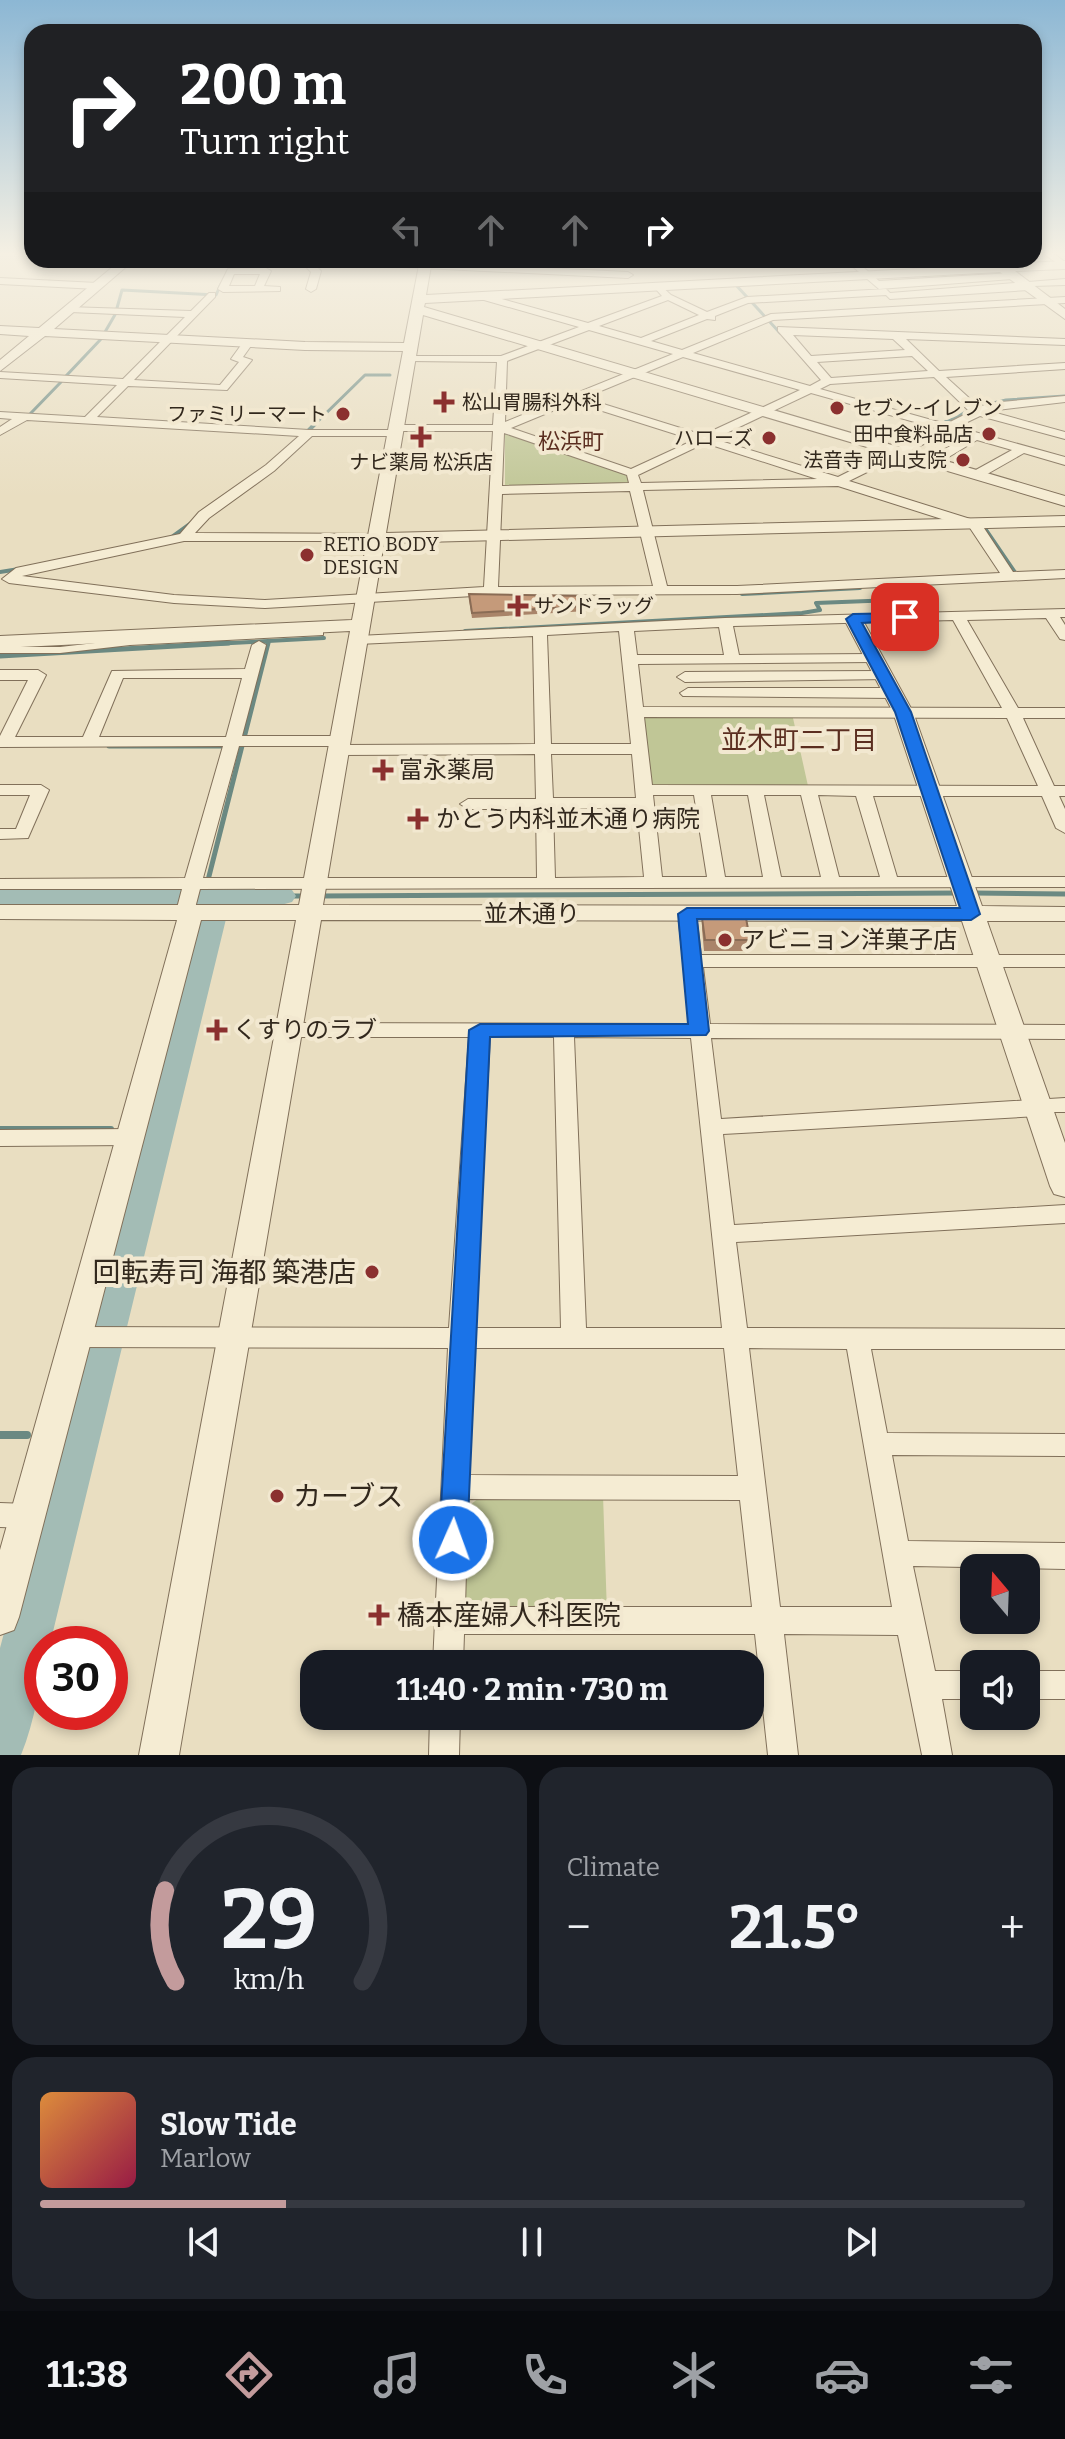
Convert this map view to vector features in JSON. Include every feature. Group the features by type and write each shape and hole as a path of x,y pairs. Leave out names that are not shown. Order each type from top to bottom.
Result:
{"street":[{"path":"0,367 41,333"},
{"path":"61,333 502,359 571,333"},
{"path":"88,420 176,333"},
{"path":"159,1755 413,333"},
{"path":"508,333 1062,498"},
{"path":"608,333 1065,461"},
{"path":"640,342 663,333"},
{"path":"0,415 309,433 500,428 733,333"},
{"path":"786,333 828,381"},
{"path":"810,333 896,336 929,333"},
{"path":"893,333 976,411 1065,436"},
{"path":"949,333 1065,342"},
{"path":"0,375 223,388 247,360 236,359 248,343"},
{"path":"809,359 914,353"},
{"path":"491,591 502,359"},
{"path":"634,480 705,440 828,381 1065,366"},
{"path":"574,398 975,525 1009,577"},
{"path":"498,490 634,480 838,482 976,411 998,404 1065,399"},
{"path":"0,432 25,416"},
{"path":"1005,444 1035,428 1065,423"},
{"path":"500,428 634,480"},
{"path":"184,537 204,515 270,468 309,433"},
{"path":"933,461 975,436"},
{"path":"978,474 1022,449"},
{"path":"634,480 661,590"},
{"path":"12,573 184,537 494,537 1065,521"},
{"path":"12,573 217,602 265,604 491,591 737,590 1065,574"},
{"path":"0,642 540,632 725,622 1058,613 1065,636"},
{"path":"958,616 1057,791 1065,828"},
{"path":"853,619 888,685 928,790 1012,1032 1047,1106 1064,1179"},
{"path":"725,622 732,659"},
{"path":"678,625 690,712"},
{"path":"626,627 654,882"},
{"path":"540,632 546,881"},
{"path":"0,650 46,650 130,642 319,633"},
{"path":"0,1617 14,1516 95,1337 131,1137 236,743 259,645"},
{"path":"630,660 732,659 888,685 1013,713 1065,713"},
{"path":"89,742 117,674 252,673"},
{"path":"0,675 38,675 2,742 639,749"},
{"path":"686,685 888,685"},
{"path":"686,685 773,693 888,685"},
{"path":"636,712 779,712 888,685"},
{"path":"773,693 779,712"},
{"path":"0,790 41,790 22,834 0,834"},
{"path":"468,804 545,803 702,790 1057,791"},
{"path":"702,790 717,882"},
{"path":"755,790 773,882"},
{"path":"808,790 831,882"},
{"path":"863,790 890,882"},
{"path":"0,884 195,895 313,897 546,881 890,882 964,896 1065,882"},
{"name":"並木通り","path":"0,912 195,895 313,897 687,914 964,896 1065,914"},
{"path":"687,914 783,1755"},
{"path":"692,961 1065,961"},
{"path":"290,1030 1065,1032"},
{"path":"449,1650 461,1339 480,1030"},
{"path":"564,1031 574,1338"},
{"path":"710,1127 1047,1106"},
{"path":"1,1140 131,1137"},
{"path":"723,1234 1065,1214"},
{"path":"95,1337 1065,1339"},
{"path":"857,1338 937,1755"},
{"path":"876,1444 1065,1445"},
{"path":"455,1487 751,1488"},
{"path":"897,1553 1065,1556"},
{"path":"450,1620 909,1621"},
{"path":"924,1685 960,1685"},
{"path":"1040,1685 1065,1685"},
{"path":"444,1755 445,1730"}],"green space":[{"path":"505,433 627,475 630,484 505,488"},
{"path":"793,718 808,786 655,786 650,782 643,719"},
{"path":"603,1495 607,1613 476,1614 465,1601 469,1506 481,1496"}],"building":[{"name":"サンドラッグ","path":"469,594 587,596 587,606 472,613"},
{"path":"702,918 746,918 750,940 705,940"}],"waterway":[{"path":"66,376 101,339"},
{"path":"315,424 365,375 390,375"},
{"path":"30,414 61,382"},
{"path":"976,407 1006,400 1065,396"},
{"path":"946,422 968,411"},
{"path":"941,425 946,422"},
{"path":"942,424 946,422"},
{"path":"308,431 315,424"},
{"path":"913,440 937,427"},
{"path":"173,536 191,523"},
{"path":"986,530 1016,574"},
{"path":"0,572 19,569"},
{"path":"465,631 802,613 820,610 816,603 920,599 911,585 916,584"},
{"path":"742,594 860,588"},
{"path":"206,644 324,638"},
{"path":"206,644 229,643"},
{"path":"204,896 268,643"},
{"path":"0,656 206,644"},
{"path":"193,645 206,644"},
{"path":"109,746 227,746"},
{"path":"318,896 960,893"},
{"path":"974,893 1065,894"},
{"path":"0,896 281,896"},
{"path":"281,896 304,896"},
{"path":"0,1744 210,919"},
{"path":"0,1129 111,1129"},
{"path":"145,1129 157,1129"},
{"path":"0,1435 27,1435"},
{"path":"69,1435 79,1435"}],"place":[{"name":"松山胃腸科外科","path":"444,402"},
{"name":"セブン-イレブン","path":"837,408"},
{"name":"ファミリーマート","path":"343,414"},
{"name":"田中食料品店","path":"989,434"},
{"name":"ナビ薬局 松浜店","path":"421,437"},
{"name":"ハローズ","path":"769,438"},
{"name":"法音寺 岡山支院","path":"963,460"},
{"name":"RETIO BODY DESIGN","path":"307,555"},
{"name":"サンドラッグ","path":"518,606"},
{"name":"富永薬局","path":"383,770"},
{"name":"かとう内科並木通り病院","path":"418,819"},
{"name":"アビニョン洋菓子店","path":"725,940"},
{"name":"くすりのラブ","path":"217,1030"},
{"name":"回転寿司 海都 築港店","path":"372,1272"},
{"name":"カーブス","path":"277,1496"},
{"name":"橋本産婦人科医院","path":"379,1615"}],"district":[{"name":"松浜町","path":"571,441"},
{"name":"並木町二丁目","path":"799,740"}],"route":[{"path":"453,1540 461,1339 480,1030 699,1031 687,914 971,914 903,712 853,619 905,617"}]}
